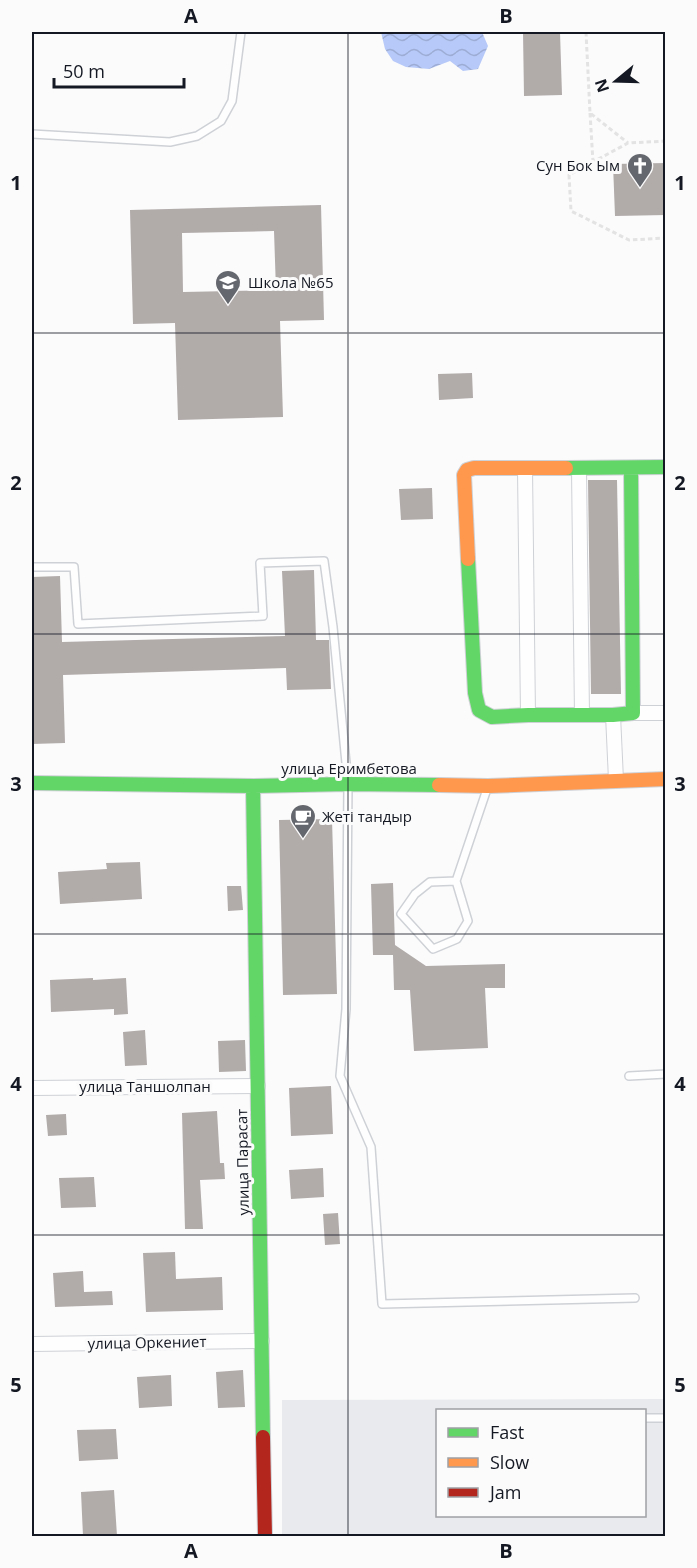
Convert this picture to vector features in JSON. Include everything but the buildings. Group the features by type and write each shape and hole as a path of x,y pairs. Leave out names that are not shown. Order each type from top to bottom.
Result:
{"street":[{"path":"666,467 525,470 474,468 467,470 464,475 475,693 479,710 492,717 666,713"},
{"path":"579,469 582,715"},
{"path":"631,469 633,713"},
{"path":"525,470 528,715"},
{"path":"613,715 616,780"},
{"name":"улица Еримбетова","path":"32,783 488,786 666,779"},
{"name":"улица Парасат","path":"253,786 265,1536"},
{"name":"улица Таншолпан","path":"32,1088 258,1086"},
{"name":"улица Оркениет","path":"32,1344 262,1341"}],"lane":[{"path":"32,134 170,142 197,136 221,121 232,101 241,32"},
{"path":"32,567 74,567 78,624 263,616 260,563 324,561 333,627 348,784 346,1008 340,1076 371,1147 382,1304 635,1298"},
{"path":"456,881 430,882 415,894 401,914 433,949 457,939 468,921 456,881 488,786"},
{"path":"629,1076 666,1074"},
{"path":"646,1418 666,1418"}],"path":[{"path":"586,32 593,162"},
{"path":"590,113 628,143"},
{"path":"666,141 628,143 569,175 570,212 629,240 666,238"}],"shaded area":[{"path":"665,1399 665,1536 282,1536 282,1400"}],"water":[{"path":"381,32 482,32 488,46 478,69 463,71 450,61 429,69 406,67 393,61 385,49"}],"traffic: fast":[{"path":"566,468 666,467"},
{"path":"468,559 475,693 479,710 492,717 633,713 631,469"},
{"path":"32,783 253,786 439,785"},
{"path":"253,786 263,1437"}],"traffic: slow":[{"path":"468,559 464,475 467,470 474,468 566,468"},
{"path":"439,785 488,786 666,779"}],"traffic: jam":[{"path":"263,1437 265,1536"}],"place":[{"name":"Сун Бок Ым","path":"640,189"},
{"name":"Школа №65","path":"228,306"},
{"name":"Жеті тандыр","path":"303,840"}]}
